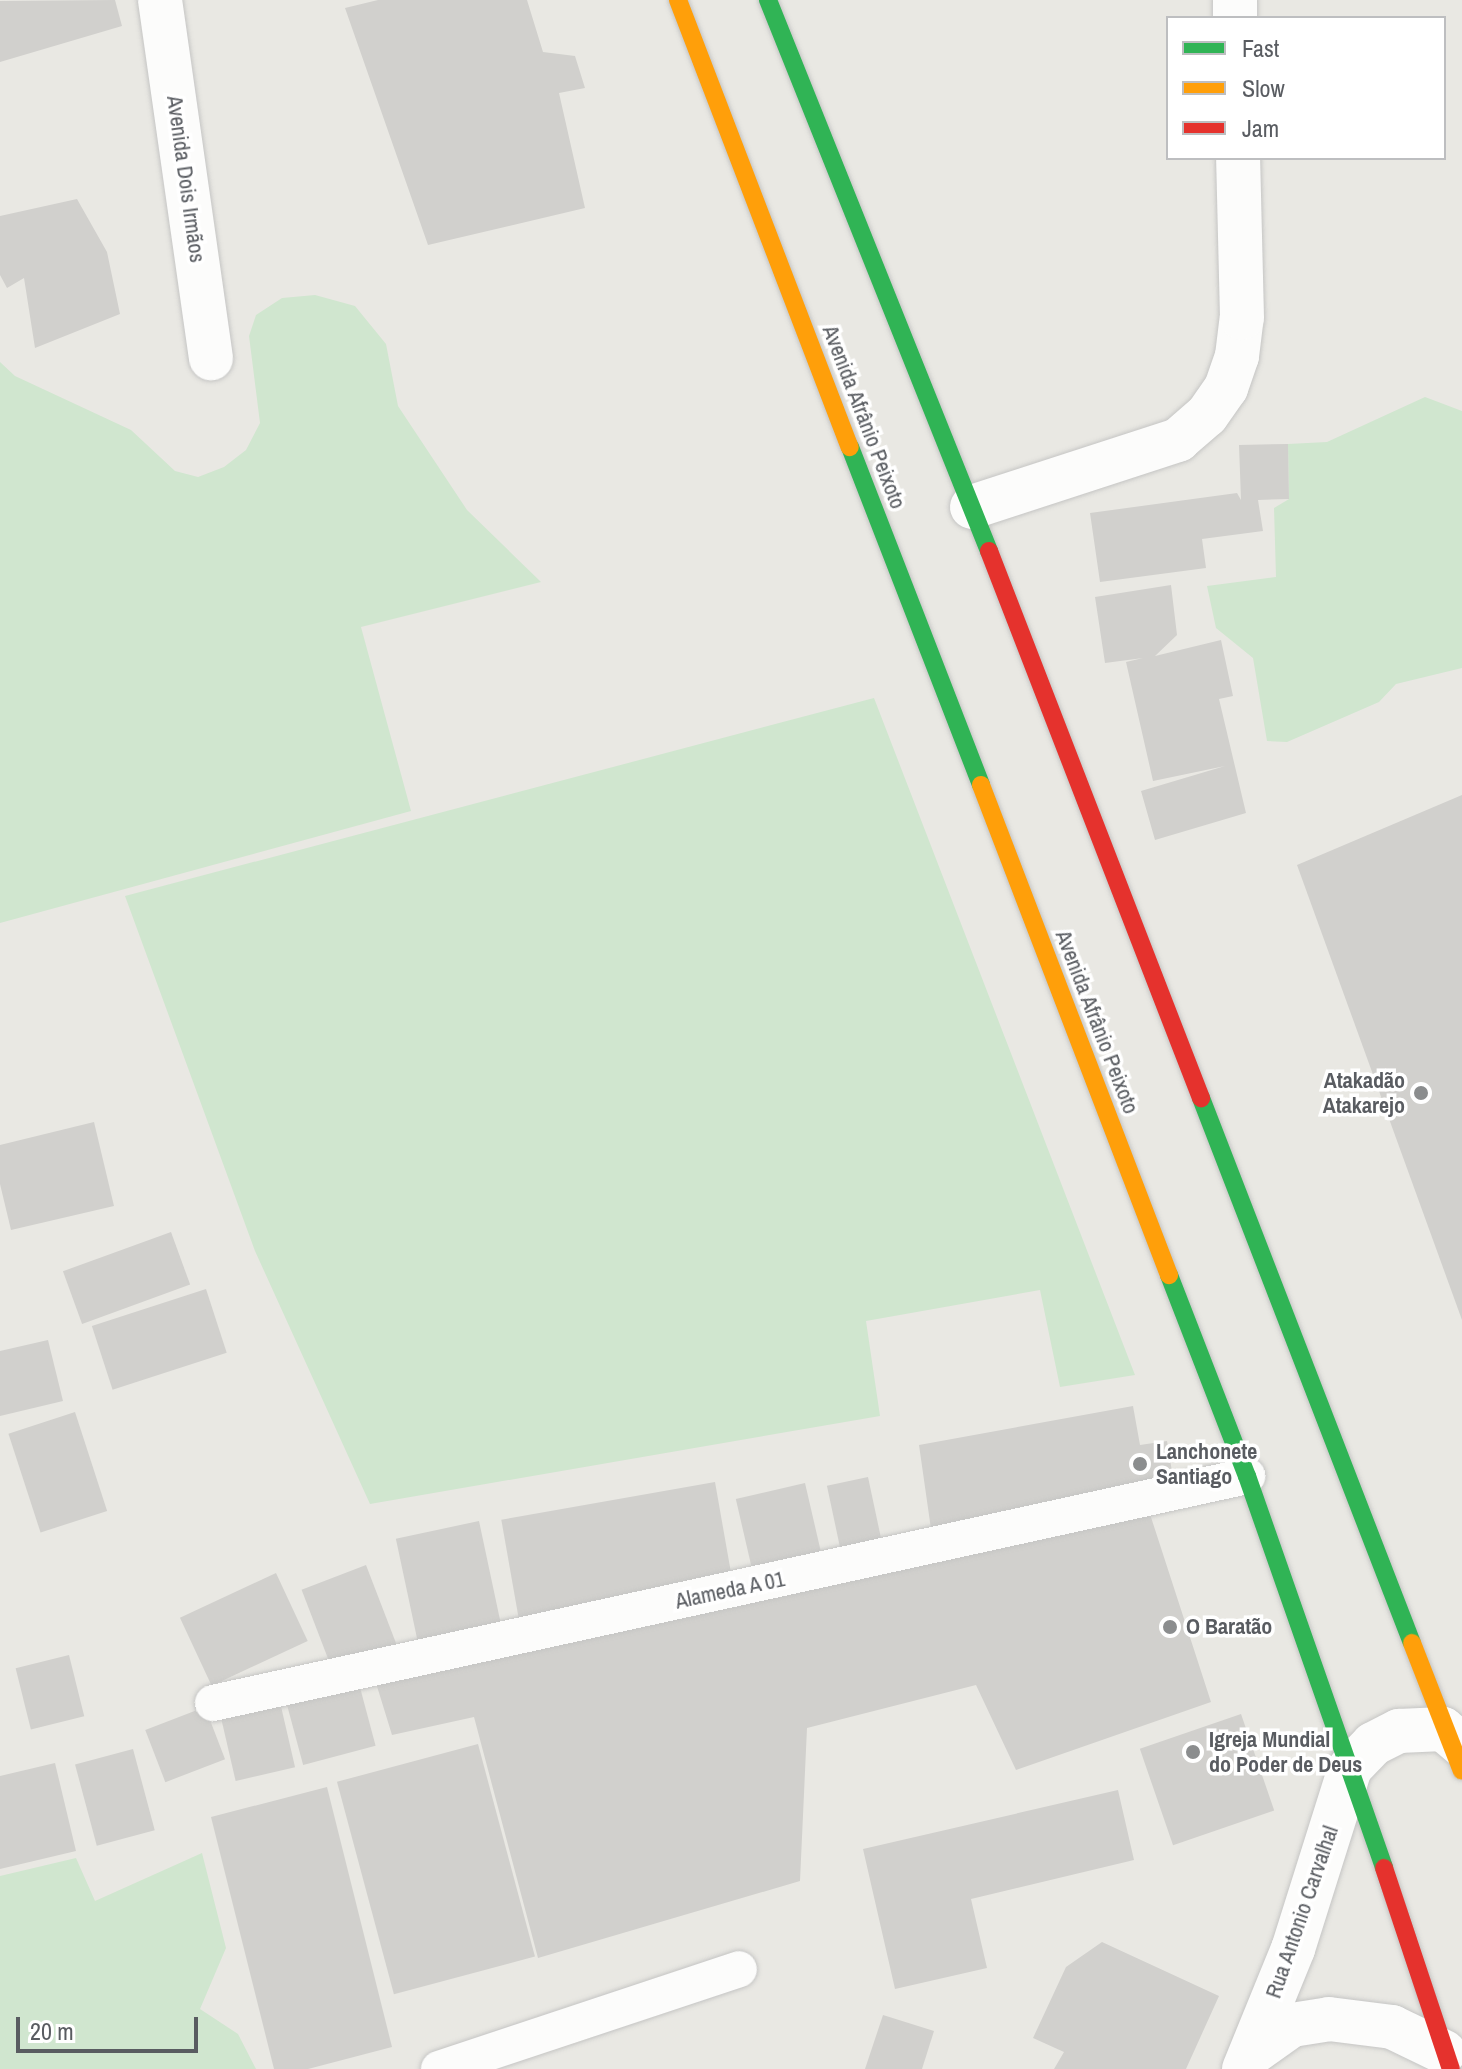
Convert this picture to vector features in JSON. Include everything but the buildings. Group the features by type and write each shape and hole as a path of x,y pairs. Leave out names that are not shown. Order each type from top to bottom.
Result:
{"main road":[{"name":"Avenida Afrânio Peixoto","path":"678,0 1247,1476 1350,1768 1447,2060"},
{"path":"768,0 972,507 1456,1732 1462,1771"}],"street":[{"name":"Avenida Dois Irmãos","path":"160,0 211,358"},
{"path":"972,507 1178,440 1207,415 1226,388 1237,356 1242,318 1238,160"},
{"path":"1350,1768 1363,1752 1385,1736 1420,1728 1456,1732"},
{"name":"Rua Antonio Carvalhal","path":"1247,2061 1293,1949 1350,1768"},
{"name":"Rua Antonio Carvalhal","path":"1247,2061 1292,2025 1329,2019 1392,2027 1447,2060"}],"lane":[{"name":"Alameda A 01","path":"213,1703 1247,1476"},
{"path":"439,2069 491,2062 739,1969"}],"green space":[{"path":"315,295 355,306 386,344 398,406 467,510 541,582 361,627 411,811 0,923 0,362 15,376 131,430 175,471 198,477 224,467 246,450 260,423 249,336 256,315 282,298"},
{"path":"1425,397 1462,411 1462,668 1396,684 1379,702 1287,742 1267,741 1253,658 1216,628 1207,586 1276,577 1274,508 1289,499 1288,444 1327,442"},
{"path":"874,698 1135,1375 1060,1387 1040,1290 866,1321 880,1416 370,1504 255,1251 125,896"},
{"path":"202,1853 226,1948 200,2009 238,2034 256,2069 0,2069 0,1876 76,1858 95,1901"}],"traffic: fast":[{"path":"768,0 989,551"},
{"path":"850,447 981,785"},
{"path":"1201,1098 1412,1643"},
{"path":"1169,1275 1247,1476 1384,1868"}],"traffic: slow":[{"path":"678,0 850,447"},
{"path":"981,785 1169,1275"},
{"path":"1412,1643 1462,1771"}],"traffic: jam":[{"path":"989,551 1201,1098"},
{"path":"1384,1868 1451,2069"}],"place":[{"name":"Atakadão Atakarejo","path":"1421,1093"},
{"name":"Lanchonete Santiago","path":"1140,1464"},
{"name":"O Baratão","path":"1170,1627"},
{"name":"Igreja Mundial do Poder de Deus","path":"1193,1752"}]}
